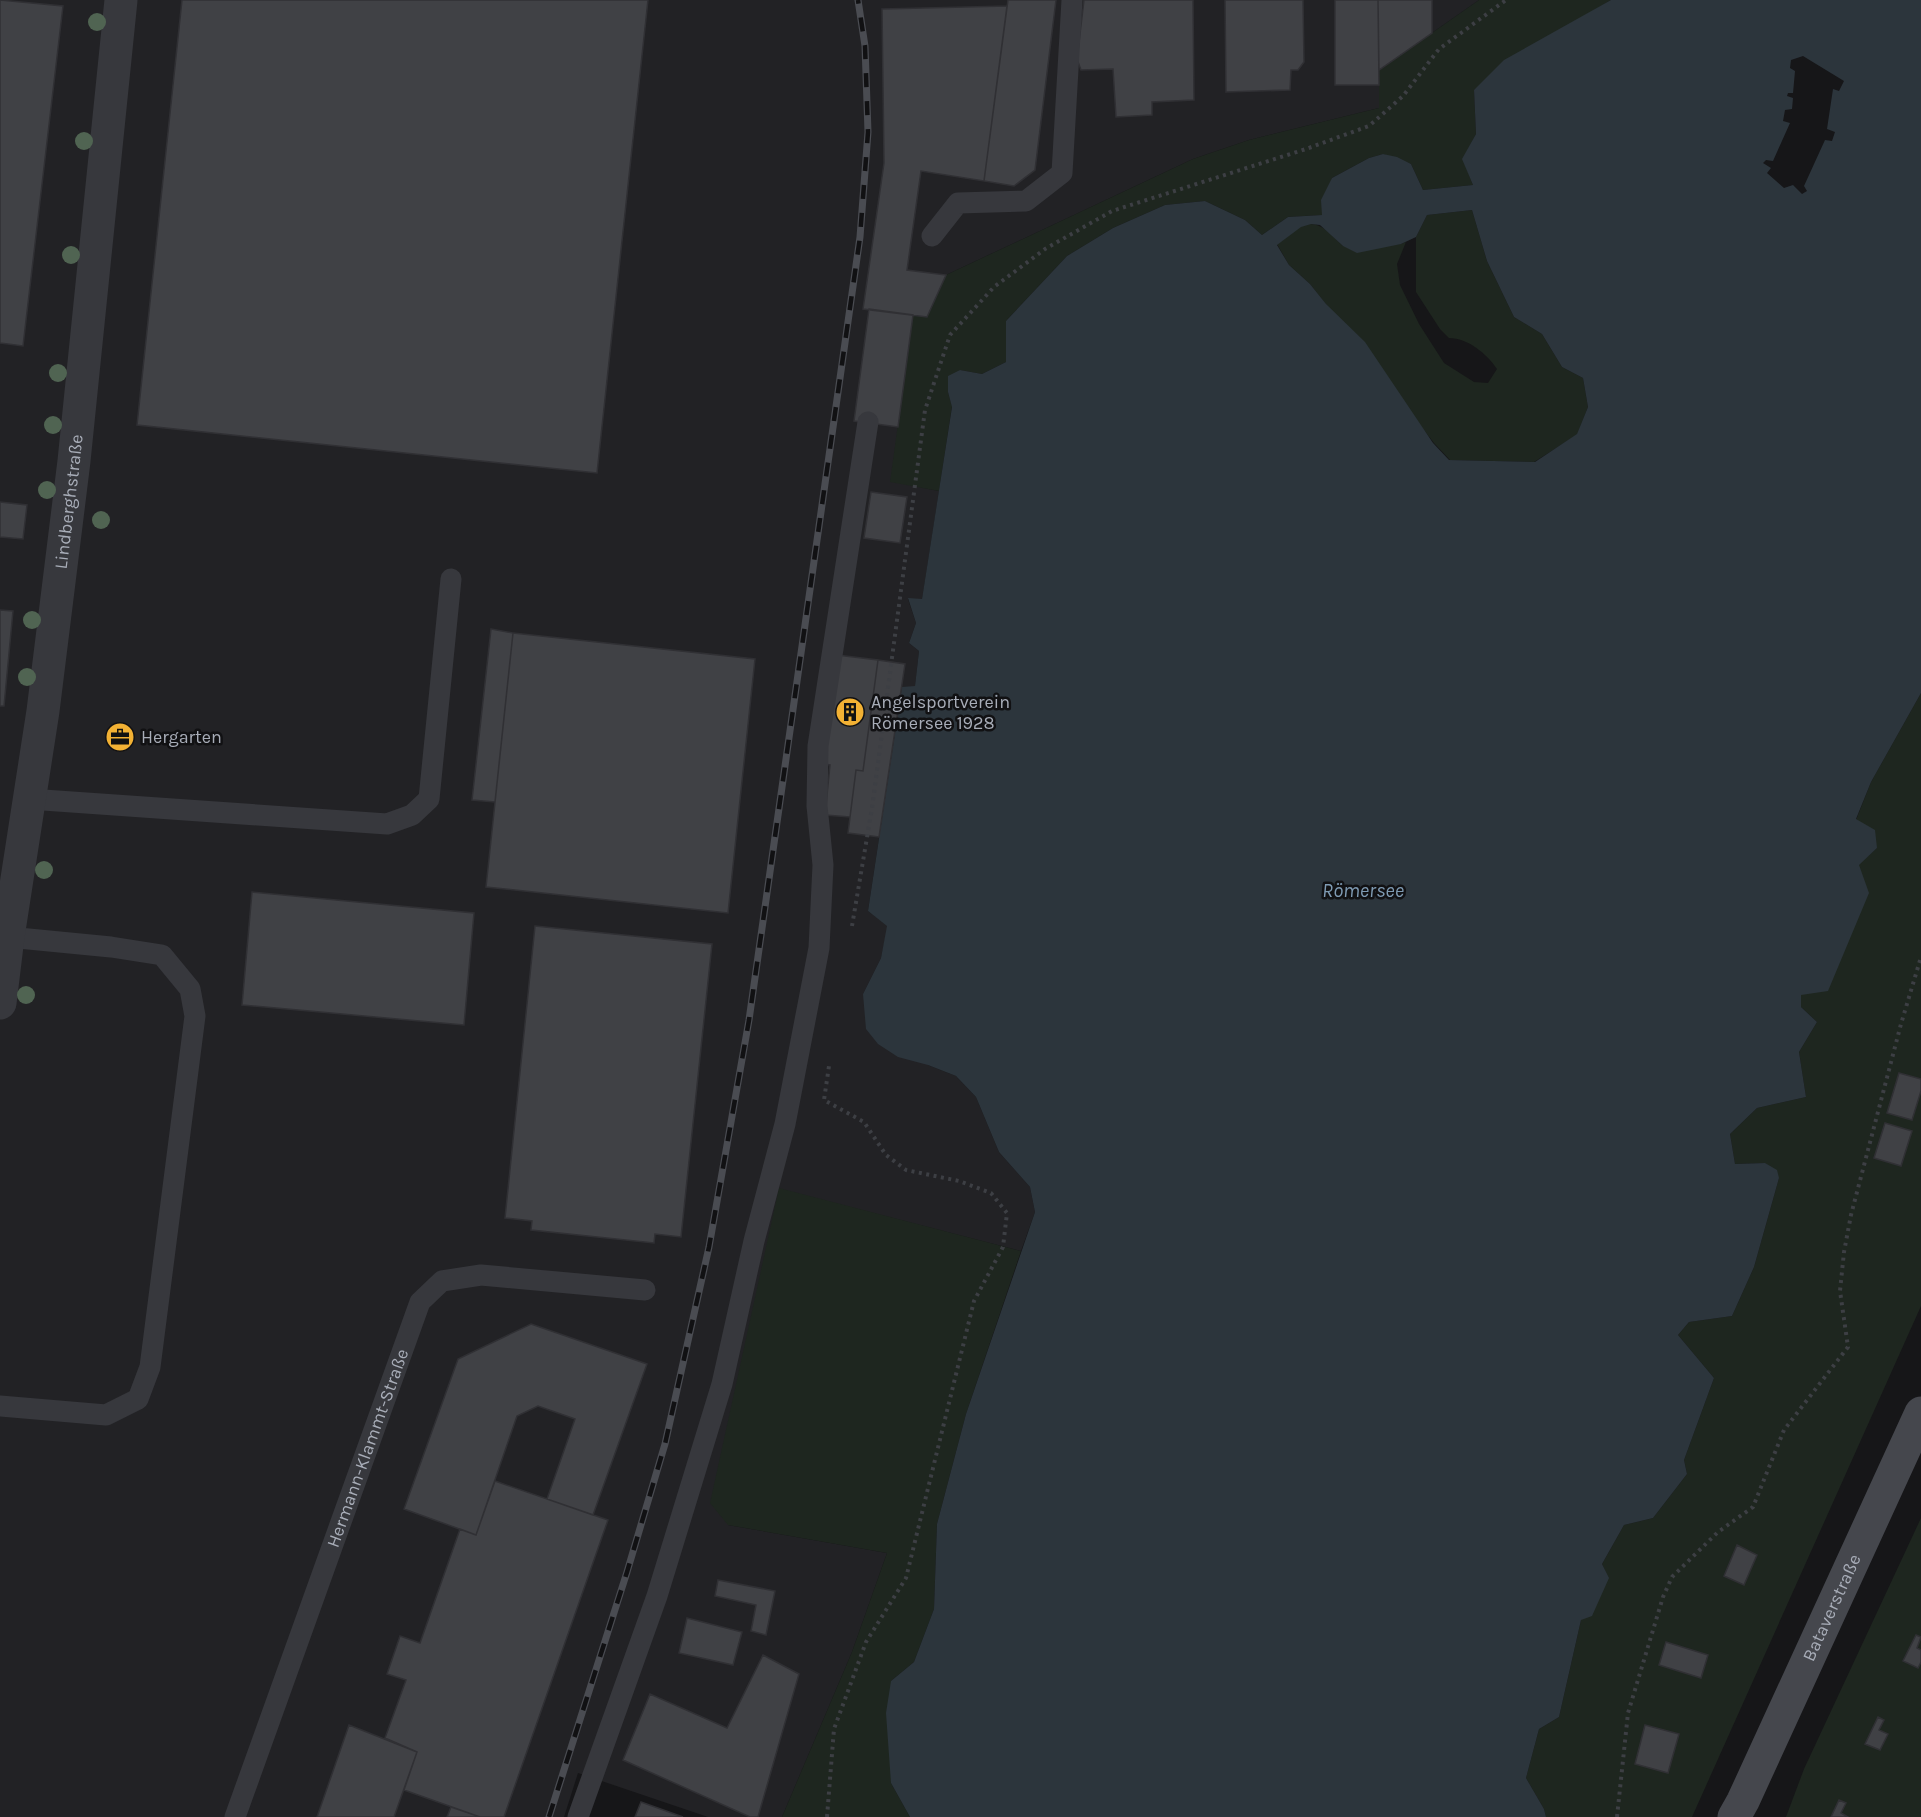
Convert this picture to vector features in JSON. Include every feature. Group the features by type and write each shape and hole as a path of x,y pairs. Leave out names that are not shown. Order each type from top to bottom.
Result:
{"street":[{"name":"Lindberghstraße","path":"0,1003 43,711 74,461 121,0"},
{"name":"Bataverstraße","path":"1739,1812 1921,1413"}],"lane":[{"path":"932,236 958,203 1026,201 1062,173 1072,0"},
{"path":"579,1817 657,1596 722,1384 753,1241 785,1124 819,948 823,865 817,806 818,746 868,422"},
{"path":"29,799 387,824 412,815 429,799 451,579"},
{"path":"0,1406 106,1415 138,1399 150,1367 195,1016 190,990 162,955 111,947 8,937"},
{"name":"Hermann-Klammt-Straße","path":"235,1817 420,1302 442,1281 481,1275 645,1290"}],"path":[{"path":"850,936 872,808 925,410 950,335 994,287 1045,249 1112,211 1306,149 1369,126 1403,96 1439,49 1506,0"},
{"path":"1617,1817 1628,1713 1672,1577 1718,1532 1753,1507 1784,1430 1848,1347 1840,1291 1844,1252 1851,1215 1921,957"},
{"path":"827,1817 834,1729 866,1642 906,1578 974,1301 1003,1247 1007,1213 991,1193 958,1181 906,1170 886,1155 864,1122 824,1100 829,1065"}],"shaded area":[{"path":"0,0 1479,0 1379,70 1379,108 1249,140 1193,159 946,275 927,317 913,315 891,481 939,491 922,600 908,599 916,623 909,643 919,651 915,687 902,687 868,911 888,926 881,958 863,994 928,1065 956,1076 976,1097 999,1152 1030,1187 1035,1212 1021,1251 780,1189 728,1525 887,1553 852,1652 782,1817 708,1817 578,1773 564,1817 0,1817"},
{"path":"1479,0 1611,0 1574,22 1474,90 1476,134 1463,159 1473,185 1423,190 1411,164 1383,154 1369,158 1332,178 1322,215 1288,217 1262,235 1245,220 1205,201 1165,205 1113,228 1067,256 1006,321 1006,362 982,374 960,370 948,392 952,406 939,491 890,482 913,315 927,316 946,275 1193,159 1249,140 1379,108 1379,70"},
{"path":"1472,210 1487,261 1514,317 1542,334 1562,367 1583,378 1588,407 1577,435 1534,462 1450,460 1434,443 1310,284 1289,265 1277,244 1307,224 1324,229 1343,246 1406,242 1397,264 1400,285 1419,324 1444,363 1474,382 1488,383 1497,369 1493,363 1470,344 1449,338 1440,329 1416,292 1416,237 1427,215"},
{"path":"1921,693 1921,1306 1692,1817 1546,1817 1544,1809 1526,1778 1539,1729 1559,1717 1581,1620 1608,1578 1602,1564 1624,1525 1653,1518 1687,1474 1684,1460 1714,1378 1678,1335 1689,1322 1732,1316 1754,1267 1779,1178 1765,1163 1735,1164 1730,1134 1757,1108 1806,1097 1799,1052 1817,1022 1801,1007 1801,995 1859,864 1877,848 1856,820 1871,782"},
{"path":"779,1188 1021,1251 966,1414 937,1524 934,1609 914,1662 891,1681 891,1783 910,1817 782,1817 852,1652 887,1553 728,1525 710,1503"},
{"path":"1921,1518 1921,1817 1786,1817 1804,1769"}],"water":[{"name":"Römersee","path":"1611,0 1921,0 1921,693 1871,782 1856,819 1875,830 1877,848 1859,865 1869,893 1828,991 1801,995 1801,1007 1817,1022 1799,1052 1806,1097 1757,1108 1730,1134 1735,1164 1765,1163 1777,1170 1779,1178 1754,1267 1732,1316 1689,1322 1678,1335 1714,1378 1684,1460 1687,1474 1653,1518 1624,1525 1602,1564 1609,1578 1592,1616 1581,1620 1559,1717 1539,1729 1526,1778 1544,1809 1546,1817 910,1817 891,1783 886,1713 891,1681 914,1662 934,1609 937,1524 966,1414 1035,1212 1030,1187 999,1152 976,1097 956,1076 898,1057 878,1044 866,1029 863,994 881,958 887,926 868,911 902,687 915,686 919,651 909,643 916,623 908,598 922,599 952,407 948,392 948,376 960,370 982,374 1006,362 1006,321 1067,256 1113,228 1165,205 1205,201 1245,220 1262,235 1288,217 1322,215 1321,200 1332,178 1369,158 1383,154 1397,157 1411,164 1423,190 1473,185 1462,159 1476,134 1474,90 1504,60","holes":["1803,56 1844,81 1839,91 1833,89 1827,129 1835,132 1832,141 1825,140 1804,186 1807,191 1802,194 1793,185 1784,188 1767,173 1771,168 1763,163 1766,160 1773,161 1790,123 1783,121 1785,110 1792,109 1793,98 1787,96 1788,93 1793,93 1795,71 1790,68 1791,60","1472,210 1487,261 1514,317 1542,334 1562,367 1583,378 1588,407 1577,434 1535,462 1449,460 1433,443 1365,342 1289,265 1277,245 1301,227 1311,224 1320,225 1343,246 1357,253 1401,244 1416,237 1427,215"]}],"building":[{"path":"0,0 63,6 23,346 0,343"},
{"path":"182,0 648,0 597,473 137,425"},
{"path":"1008,0 1056,0 1035,170 1014,186 984,181"},
{"path":"1084,0 1193,0 1194,100 1152,102 1152,115 1116,117 1113,69 1081,70 1077,59"},
{"path":"1225,0 1303,0 1304,62 1298,70 1291,70 1290,90 1226,92"},
{"path":"1335,0 1378,0 1379,85 1335,85"},
{"path":"1378,0 1432,0 1432,33 1379,70"},
{"path":"1007,6 984,181 921,171 907,270 946,275 927,317 863,309 884,163 882,9"},
{"path":"869,309 913,315 898,427 854,421"},
{"path":"871,492 907,497 900,543 864,538"},
{"path":"0,502 27,505 23,539 0,537"},
{"path":"0,610 13,611 4,706 0,706"},
{"path":"491,629 513,633 495,802 472,800"},
{"path":"513,633 755,659 728,913 486,887"},
{"name":"Angelsportverein Römersee 1928","path":"837,655 878,660 863,771 856,770 850,817 825,815 830,765 823,764"},
{"path":"878,660 905,664 879,837 848,833 856,770 863,771"},
{"path":"252,892 474,913 464,1025 242,1005"},
{"path":"535,926 712,944 681,1237 655,1234 654,1243 531,1230 532,1221 505,1218"},
{"path":"1899,1073 1921,1079 1921,1091 1912,1120 1887,1113"},
{"path":"1885,1123 1912,1131 1901,1166 1874,1158"},
{"path":"531,1324 647,1364 593,1515 547,1499 575,1419 538,1406 517,1416 476,1535 404,1509 458,1359"},
{"path":"495,1481 608,1520 504,1817 480,1817 404,1790 417,1752 385,1738 406,1680 387,1674 400,1636 420,1643 460,1529 476,1535"},
{"path":"1737,1545 1757,1555 1744,1585 1724,1576"},
{"path":"718,1580 775,1591 766,1635 751,1631 756,1605 715,1596"},
{"path":"687,1618 742,1632 733,1665 679,1653"},
{"path":"1916,1635 1921,1637 1917,1648 1921,1650 1921,1662 1918,1668 1903,1661"},
{"path":"1666,1642 1708,1655 1701,1678 1659,1665"},
{"path":"763,1655 799,1674 758,1817 750,1817 623,1760 650,1694 727,1728"},
{"path":"1878,1717 1884,1720 1879,1730 1888,1734 1880,1750 1865,1744"},
{"path":"349,1725 417,1752 394,1817 317,1817"},
{"path":"1645,1725 1679,1734 1668,1773 1635,1764"},
{"path":"1839,1800 1846,1803 1841,1813 1848,1817 1831,1817"},
{"path":"641,1802 683,1817 635,1817"},
{"path":"451,1807 480,1817 447,1817"}],"railway":[{"path":"549,1817 665,1444 709,1247 749,1020 860,237 868,132 865,46 858,0"}],"place":[{"name":"Angelsportverein Römersee 1928","path":"850,712"},
{"name":"Hergarten","path":"120,737"}]}
